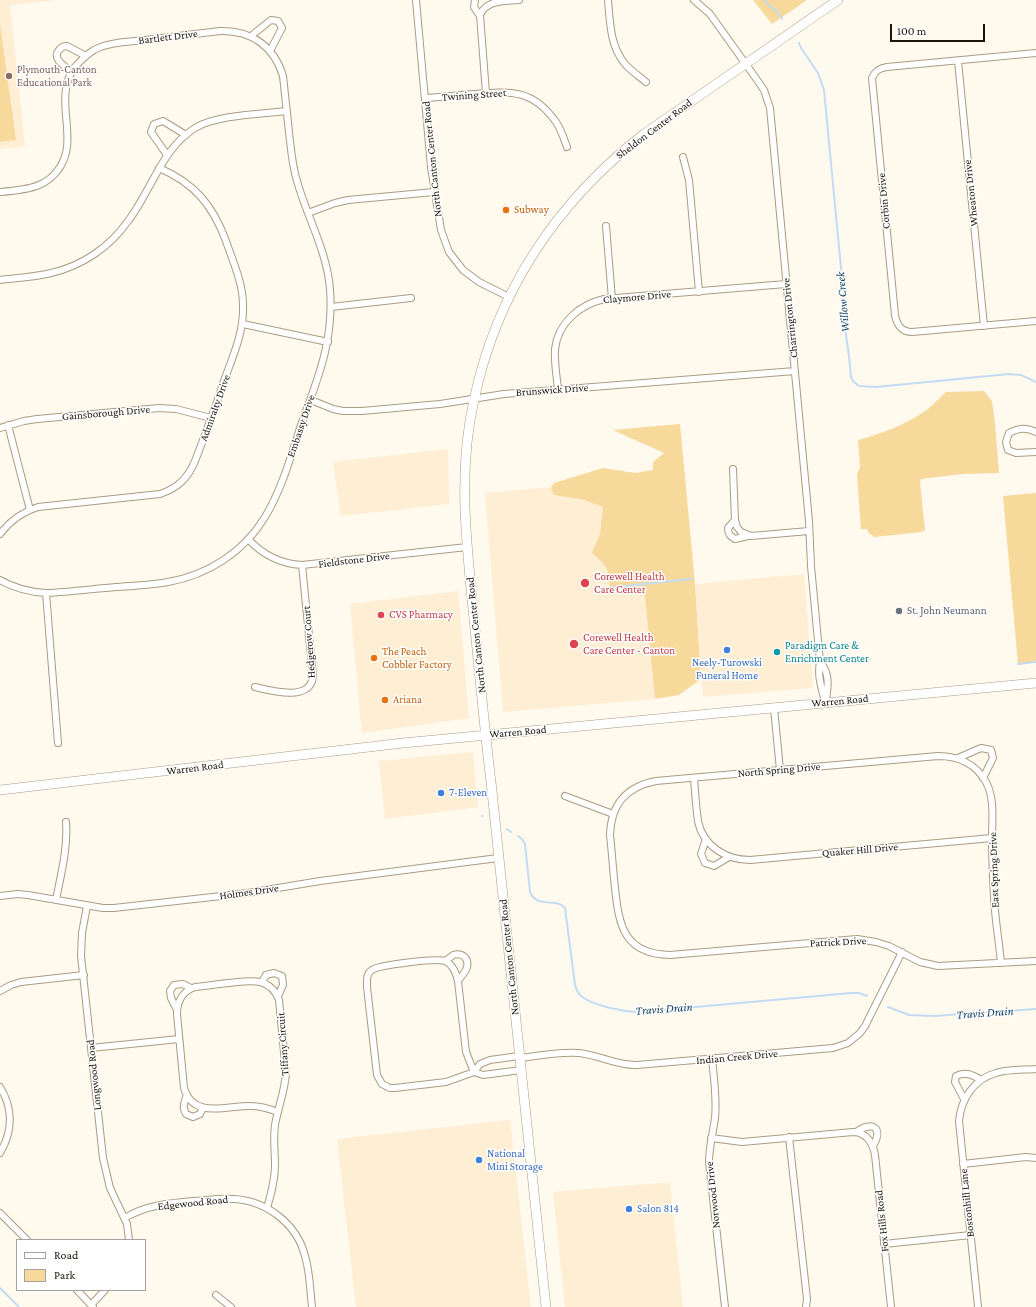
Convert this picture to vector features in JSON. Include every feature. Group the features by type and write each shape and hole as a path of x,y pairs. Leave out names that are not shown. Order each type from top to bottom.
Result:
{"main road":[{"name":"Sheldon Center Road","path":"508,297 526,264 568,206 623,150 838,0"},
{"name":"North Canton Center Road","path":"508,297 489,345 474,399 464,469 464,504 485,735 546,1307"},
{"name":"Warren Road","path":"0,790 403,743 1036,683"}],"street":[{"name":"North Canton Center Road","path":"416,0 431,167 440,230 446,246 453,258 463,270 476,280 508,297"},
{"path":"475,0 474,7 480,16 486,93"},
{"path":"480,16 484,8 492,1 520,0"},
{"path":"608,0 610,30 615,46 625,64 646,82"},
{"name":"Charrington Drive","path":"694,0 710,14 764,90 770,108 810,531 811,566 820,662 819,668 821,686 826,702"},
{"path":"251,36 270,20 278,21 282,28 270,51"},
{"name":"Bartlett Drive","path":"0,192 22,190 40,185 51,177 61,165 66,155 68,142 65,88 78,63 86,56 103,46 230,31 251,36 263,44"},
{"name":"Embassy Drive","path":"0,580 20,589 46,593 155,584 200,573 216,565 232,554 248,539 265,518 275,498 323,364 328,342 331,307 327,268 294,172 283,76 277,61 263,44"},
{"path":"72,72 58,60 57,53 59,50 64,46 67,46 86,56"},
{"path":"958,61 1036,53"},
{"name":"Corbin Drive","path":"958,61 881,68 875,72 872,78 887,235 896,323 901,329 907,332 912,332 984,326"},
{"name":"Wheaton Drive","path":"958,61 984,326"},
{"name":"Twining Street","path":"425,98 511,92 531,98 540,104 557,124 567,148"},
{"path":"0,280 51,273 72,266 92,255 112,239 128,222 167,155 178,142 202,125 221,119 287,111"},
{"path":"167,155 151,132 154,124 163,121 186,135"},
{"path":"683,157 689,180 700,292"},
{"name":"Admiralty Drive","path":"0,534 16,518 30,510 47,506 153,496 170,491 181,483 191,471 239,340 242,324 243,304 240,282 215,217 204,200 192,187 159,168"},
{"path":"308,213 348,200 434,192"},
{"path":"606,226 612,299"},
{"name":"Claymore Drive","path":"558,390 555,350 558,338 563,326 583,307 597,301 612,299 786,284"},
{"path":"331,307 411,298"},
{"path":"984,326 1036,321"},
{"path":"242,324 328,342"},
{"name":"Brunswick Drive","path":"311,400 332,408 356,412 440,404 493,395 795,371"},
{"name":"Gainsborough Drive","path":"0,428 37,419 159,408 176,410 211,418"},
{"path":"8,425 30,510"},
{"path":"1036,432 1025,428 1016,429 1009,433 1006,442 1008,450 1016,453 1036,452"},
{"path":"733,468 735,520 739,529 748,536"},
{"path":"735,520 728,528 728,533 735,539 748,536 810,531"},
{"name":"Fieldstone Drive","path":"248,539 258,549 272,558 288,563 302,565 467,547"},
{"name":"Hedgerow Court","path":"256,687 280,693 303,691 312,684 313,676 302,565"},
{"path":"46,593 58,743"},
{"path":"774,708 780,770"},
{"name":"North Spring Drive","path":"958,758 981,748 991,750 993,758 983,778"},
{"name":"North Spring Drive","path":"613,814 623,797 631,790 640,785 656,781 938,756 958,758 974,767"},
{"name":"East Spring Drive","path":"974,767 983,778 992,800 994,898 1001,963"},
{"name":"Quaker Hill Drive","path":"694,778 698,822 706,839 716,850 728,857 742,860 992,838"},
{"path":"565,796 613,814"},
{"name":"Patrick Drive","path":"613,814 610,823 610,835 618,914 624,932 636,946 646,952 660,955 670,955 868,939 902,952 920,962 938,966 1036,961"},
{"path":"56,900 67,835 66,822"},
{"path":"706,839 701,854 705,863 714,866 728,857"},
{"name":"Holmes Drive","path":"0,896 18,894 87,906 114,908 248,893 320,881 498,858"},
{"name":"Longwood Road","path":"87,906 81,956 105,1169 110,1188 125,1218 129,1239"},
{"name":"Indian Creek Drive","path":"474,1072 480,1064 490,1060 575,1053 629,1065 833,1048 848,1043 860,1033 865,1026 902,952"},
{"path":"458,981 468,966 466,958 463,955 452,956 446,961 381,966 372,969 369,973 367,978 367,987 377,1075 382,1084 390,1088 395,1088 446,1082 474,1072 483,1075 521,1070"},
{"path":"446,961 455,971 458,981 466,1052 474,1072"},
{"name":"Tiffany Circuit","path":"274,973 282,976 283,985 278,996 286,1073 285,1087 278,1112 252,1106 211,1109 203,1108 200,1114 193,1117 186,1114 183,1109 187,1095 184,1088 177,1010 178,1003 182,995 191,988 195,987 253,980 262,982 266,975 274,973"},
{"path":"0,991 21,982 84,975"},
{"path":"262,982 273,989 278,996"},
{"name":"Tiffany Circuit","path":"177,1010 171,998 170,991 174,985 183,984 191,988"},
{"path":"91,1048 179,1039"},
{"name":"Norwood Drive","path":"712,1059 716,1101 709,1156 709,1169 726,1307"},
{"name":"Bostonhill Lane","path":"978,1307 959,1121 960,1113 964,1099 971,1088 981,1080 996,1072 1036,1069"},
{"path":"964,1099 955,1082 956,1076 965,1073 973,1075 981,1080"},
{"path":"0,1087 8,1104 10,1117 7,1138 0,1153"},
{"path":"187,1095 192,1102 203,1108"},
{"path":"267,1208 274,1178 275,1133 278,1112"},
{"path":"711,1138 742,1142 856,1132 866,1127 874,1127 878,1133 878,1138 873,1146"},
{"name":"Fox Hills Road","path":"856,1132 867,1138 873,1146 875,1155 892,1307"},
{"path":"789,1137 808,1306"},
{"path":"963,1164 1026,1157 1036,1158"},
{"name":"Edgewood Road","path":"125,1218 133,1213 158,1206 221,1199 245,1200 267,1208 278,1215 288,1225 296,1235 301,1245 307,1264 312,1307"},
{"path":"0,1213 26,1239"},
{"path":"884,1244 971,1235"},
{"path":"77,1291 92,1306 104,1291"},
{"path":"216,1295 231,1307"},
{"path":"304,1307 312,1307"}],"shaded area":[{"name":"Plymouth-Canton Educational Park","path":"0,0 59,0 10,5 25,146 0,149"},
{"path":"448,449 449,504 341,516 333,462"},
{"name":"Corewell Health Care Center - Canton","path":"601,483 610,590 644,587 655,699 503,712 485,493"},
{"path":"804,574 813,688 703,697 695,584"},
{"path":"458,591 469,718 362,733 350,604"},
{"path":"473,752 478,807 385,819 379,761"},
{"path":"510,1120 531,1307 356,1307 337,1139"},
{"path":"670,1182 683,1307 565,1307 553,1192"}],"green space":[{"path":"753,0 807,0 772,24"},
{"path":"0,24 16,140 0,142"},
{"path":"984,391 992,401 999,473 962,474 921,479 920,483 925,530 921,532 875,537 869,533 867,529 861,529 857,475 860,467 858,440 899,426 915,418 928,409 946,392"},
{"path":"680,424 695,584 701,679 679,695 655,699 644,587 610,590 607,568 592,553 600,534 603,507 585,500 554,495 551,488 554,483 603,468 635,473 653,470 653,462 664,453 613,430"},
{"path":"1036,493 1036,662 1018,664 1003,496"}],"waterway":[{"name":"Willow Creek","path":"765,0 768,5 777,11 782,19"},
{"name":"Willow Creek","path":"799,43 818,73 824,90 845,310 845,328 851,377 853,381 859,386 876,387 1009,374 1021,375 1036,382"},
{"path":"615,587 691,579"},
{"path":"1018,664 1036,662"},
{"name":"Travis Drain","path":"507,829 511,832"},
{"name":"Travis Drain","path":"518,836 525,844 530,892 533,897 542,902 557,903 565,908 575,986 581,996 586,1000 618,1010 640,1012 851,993 859,993 867,996"},
{"name":"Travis Drain","path":"888,1007 909,1015 934,1016 1036,1009"},
{"path":"0,1288 19,1307"}],"place":[{"name":"Plymouth-Canton Educational Park","path":"9,76"},
{"name":"Subway","path":"506,210"},
{"name":"Corewell Health Care Center","path":"585,583"},
{"name":"St. John Neumann","path":"899,611"},
{"name":"CVS Pharmacy","path":"381,615"},
{"name":"Corewell Health Care Center - Canton","path":"574,644"},
{"name":"Neely-Turowski Funeral Home","path":"727,650"},
{"name":"Paradigm Care & Enrichment Center","path":"777,652"},
{"name":"The Peach Cobbler Factory","path":"374,658"},
{"name":"Ariana","path":"385,700"},
{"name":"7-Eleven","path":"441,793"},
{"name":"National Mini Storage","path":"479,1160"},
{"name":"Salon 814","path":"629,1209"}]}
